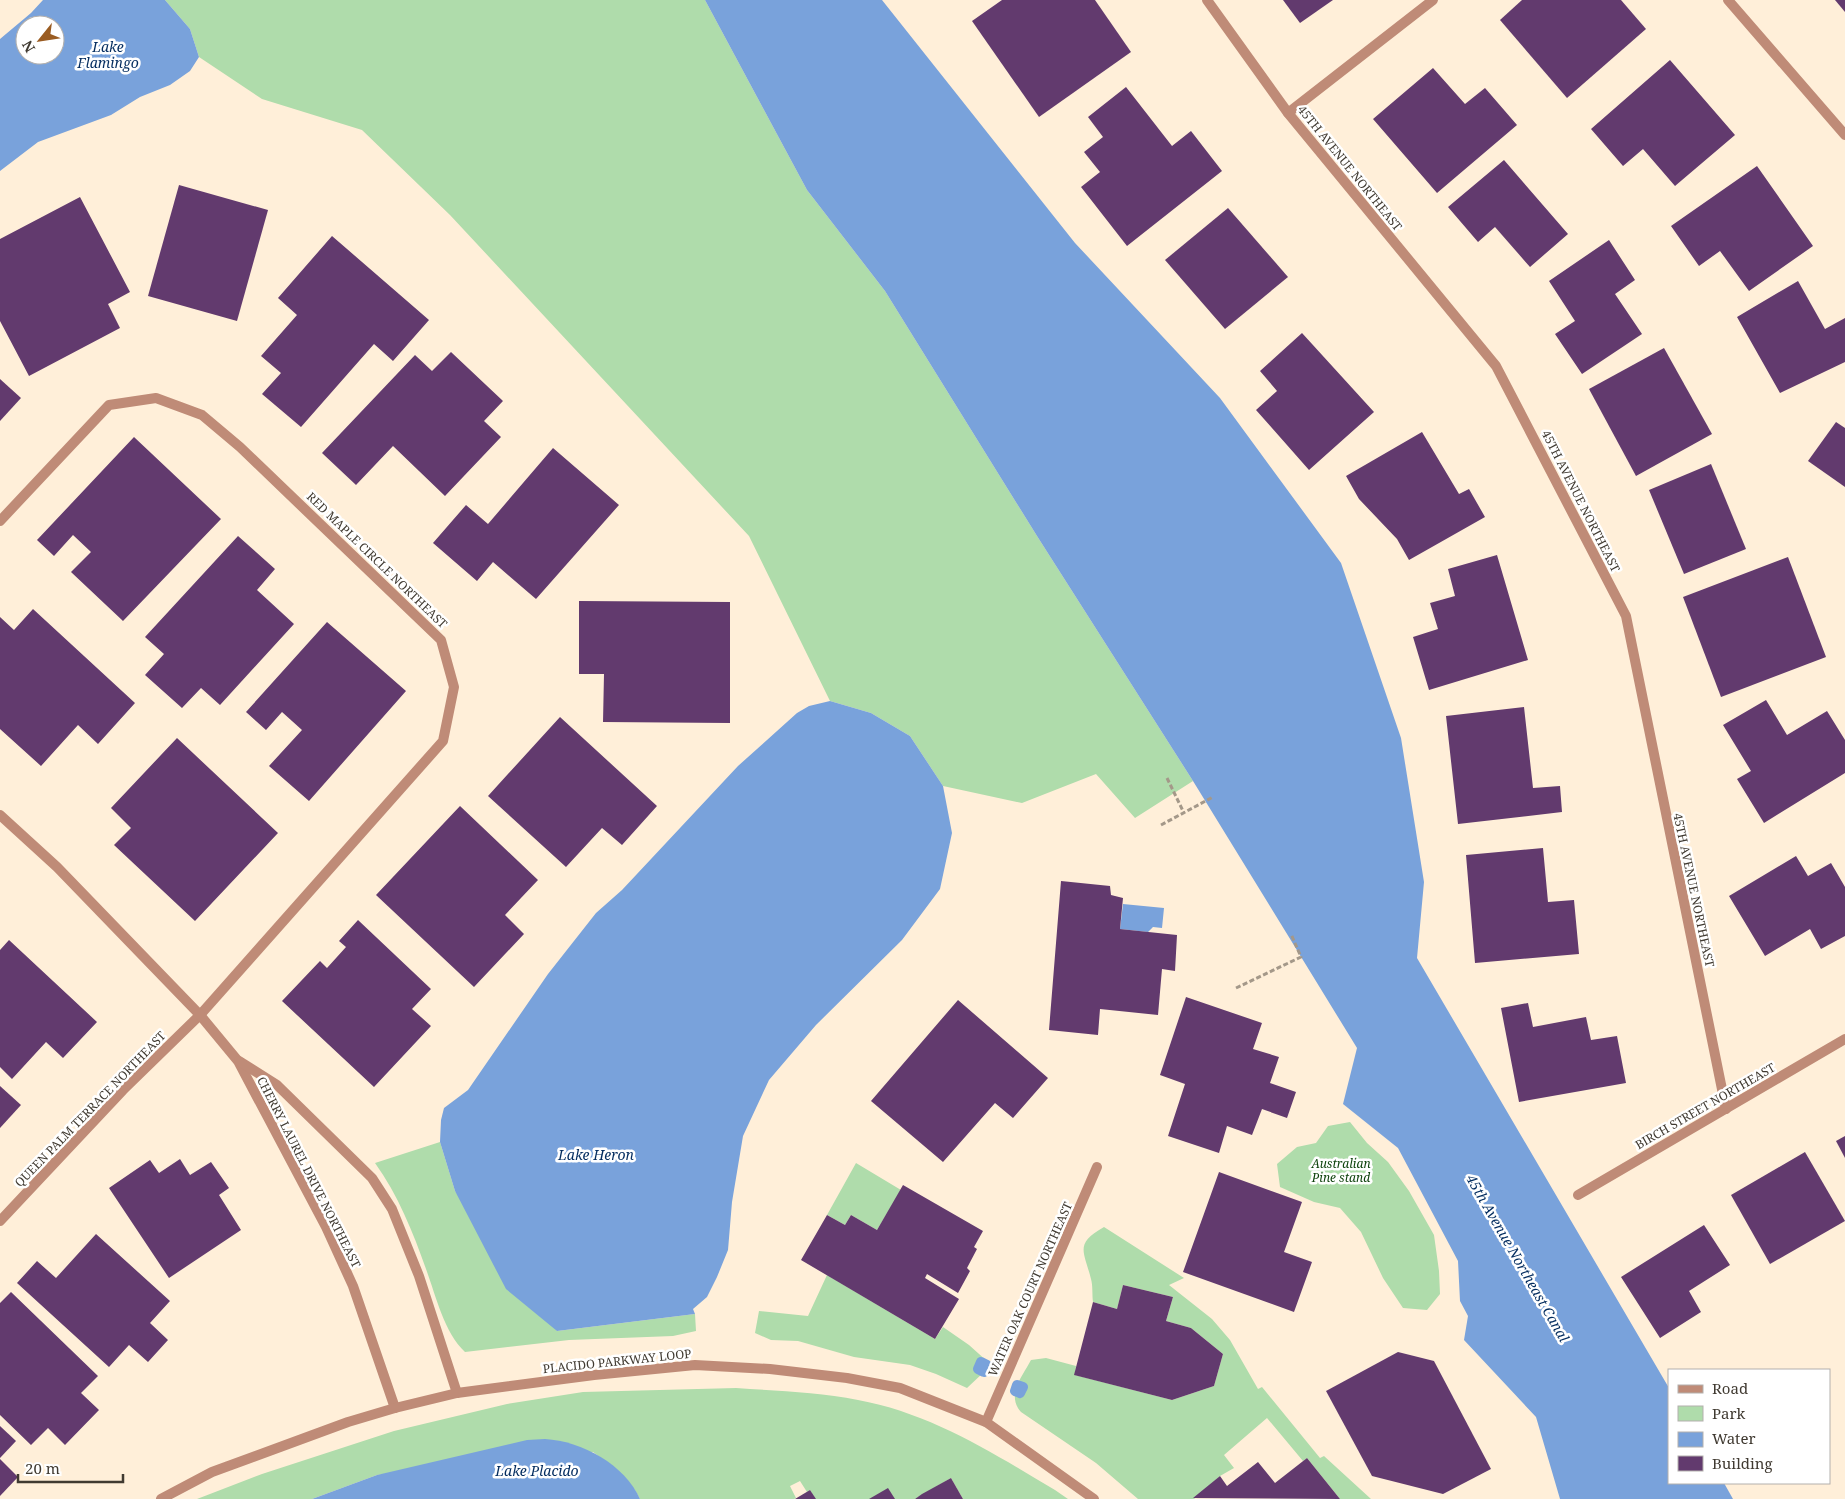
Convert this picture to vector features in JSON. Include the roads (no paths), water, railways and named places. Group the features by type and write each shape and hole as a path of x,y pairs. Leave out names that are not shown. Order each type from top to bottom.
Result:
{"street":[{"name":"45TH AVENUE NORTHEAST","path":"1207,0 1288,113 1496,366 1626,616 1726,1109"},
{"path":"1288,113 1433,0"},
{"path":"1728,0 1845,135"},
{"name":"RED MAPLE CIRCLE NORTHEAST","path":"0,521 110,405 156,398 202,415 225,434 441,640 454,687 443,741 200,1015"},
{"name":"CHERRY LAUREL DRIVE NORTHEAST","path":"0,815 57,867 200,1015 238,1061 322,1219 353,1286 395,1408"},
{"name":"QUEEN PALM TERRACE NORTHEAST","path":"0,1221 123,1090 200,1015"},
{"name":"BIRCH STREET NORTHEAST","path":"1578,1195 1845,1038"},
{"name":"CHERRY LAUREL DRIVE NORTHEAST","path":"238,1061 277,1085 372,1178 392,1210 419,1276 457,1393"},
{"name":"WATER OAK COURT NORTHEAST","path":"986,1422 1097,1167"},
{"name":"PLACIDO PARKWAY LOOP","path":"161,1499 212,1472 348,1422 395,1408 457,1393 594,1375 695,1365 761,1368 847,1378 900,1388 986,1422 1094,1499"}],"water":[{"name":"Lake Flamingo","path":"43,0 165,0 190,29 199,57 190,71 170,85 140,97 111,115 38,142 0,171 0,39 15,26 15,65 65,65 65,15 29,15"},
{"name":"45th Avenue Northeast Canal","path":"705,0 882,0 1075,243 1220,398 1341,563 1401,738 1424,882 1417,958 1668,1386 1668,1484 1725,1484 1733,1499 1560,1499 1536,1417 1464,1340 1468,1316 1460,1301 1458,1261 1398,1148 1343,1104 1357,1048 1193,781 1037,536 885,291 807,190"},
{"name":"Lake Heron","path":"830,701 871,713 910,736 943,786 952,833 940,889 902,940 816,1025 769,1080 743,1136 732,1202 728,1250 707,1297 693,1309 695,1314 557,1331 506,1289 455,1191 440,1142 441,1120 444,1108 468,1090 548,974 596,913 622,890 738,766 797,713 809,706"},
{"path":"1123,904 1164,908 1162,928 1153,927 1148,932 1120,929"},
{"name":"Lake Placido","path":"545,1439 573,1444 601,1457 624,1476 640,1499 312,1499 377,1475 527,1440"}],"waterway":[{"path":"981,1362 987,1365 984,1372 978,1369 981,1362"},
{"path":"1017,1385 1023,1387 1020,1393 1015,1391 1017,1385"}],"park label":[{"name":"Australian Pine stand","path":"1341,1170"}]}
